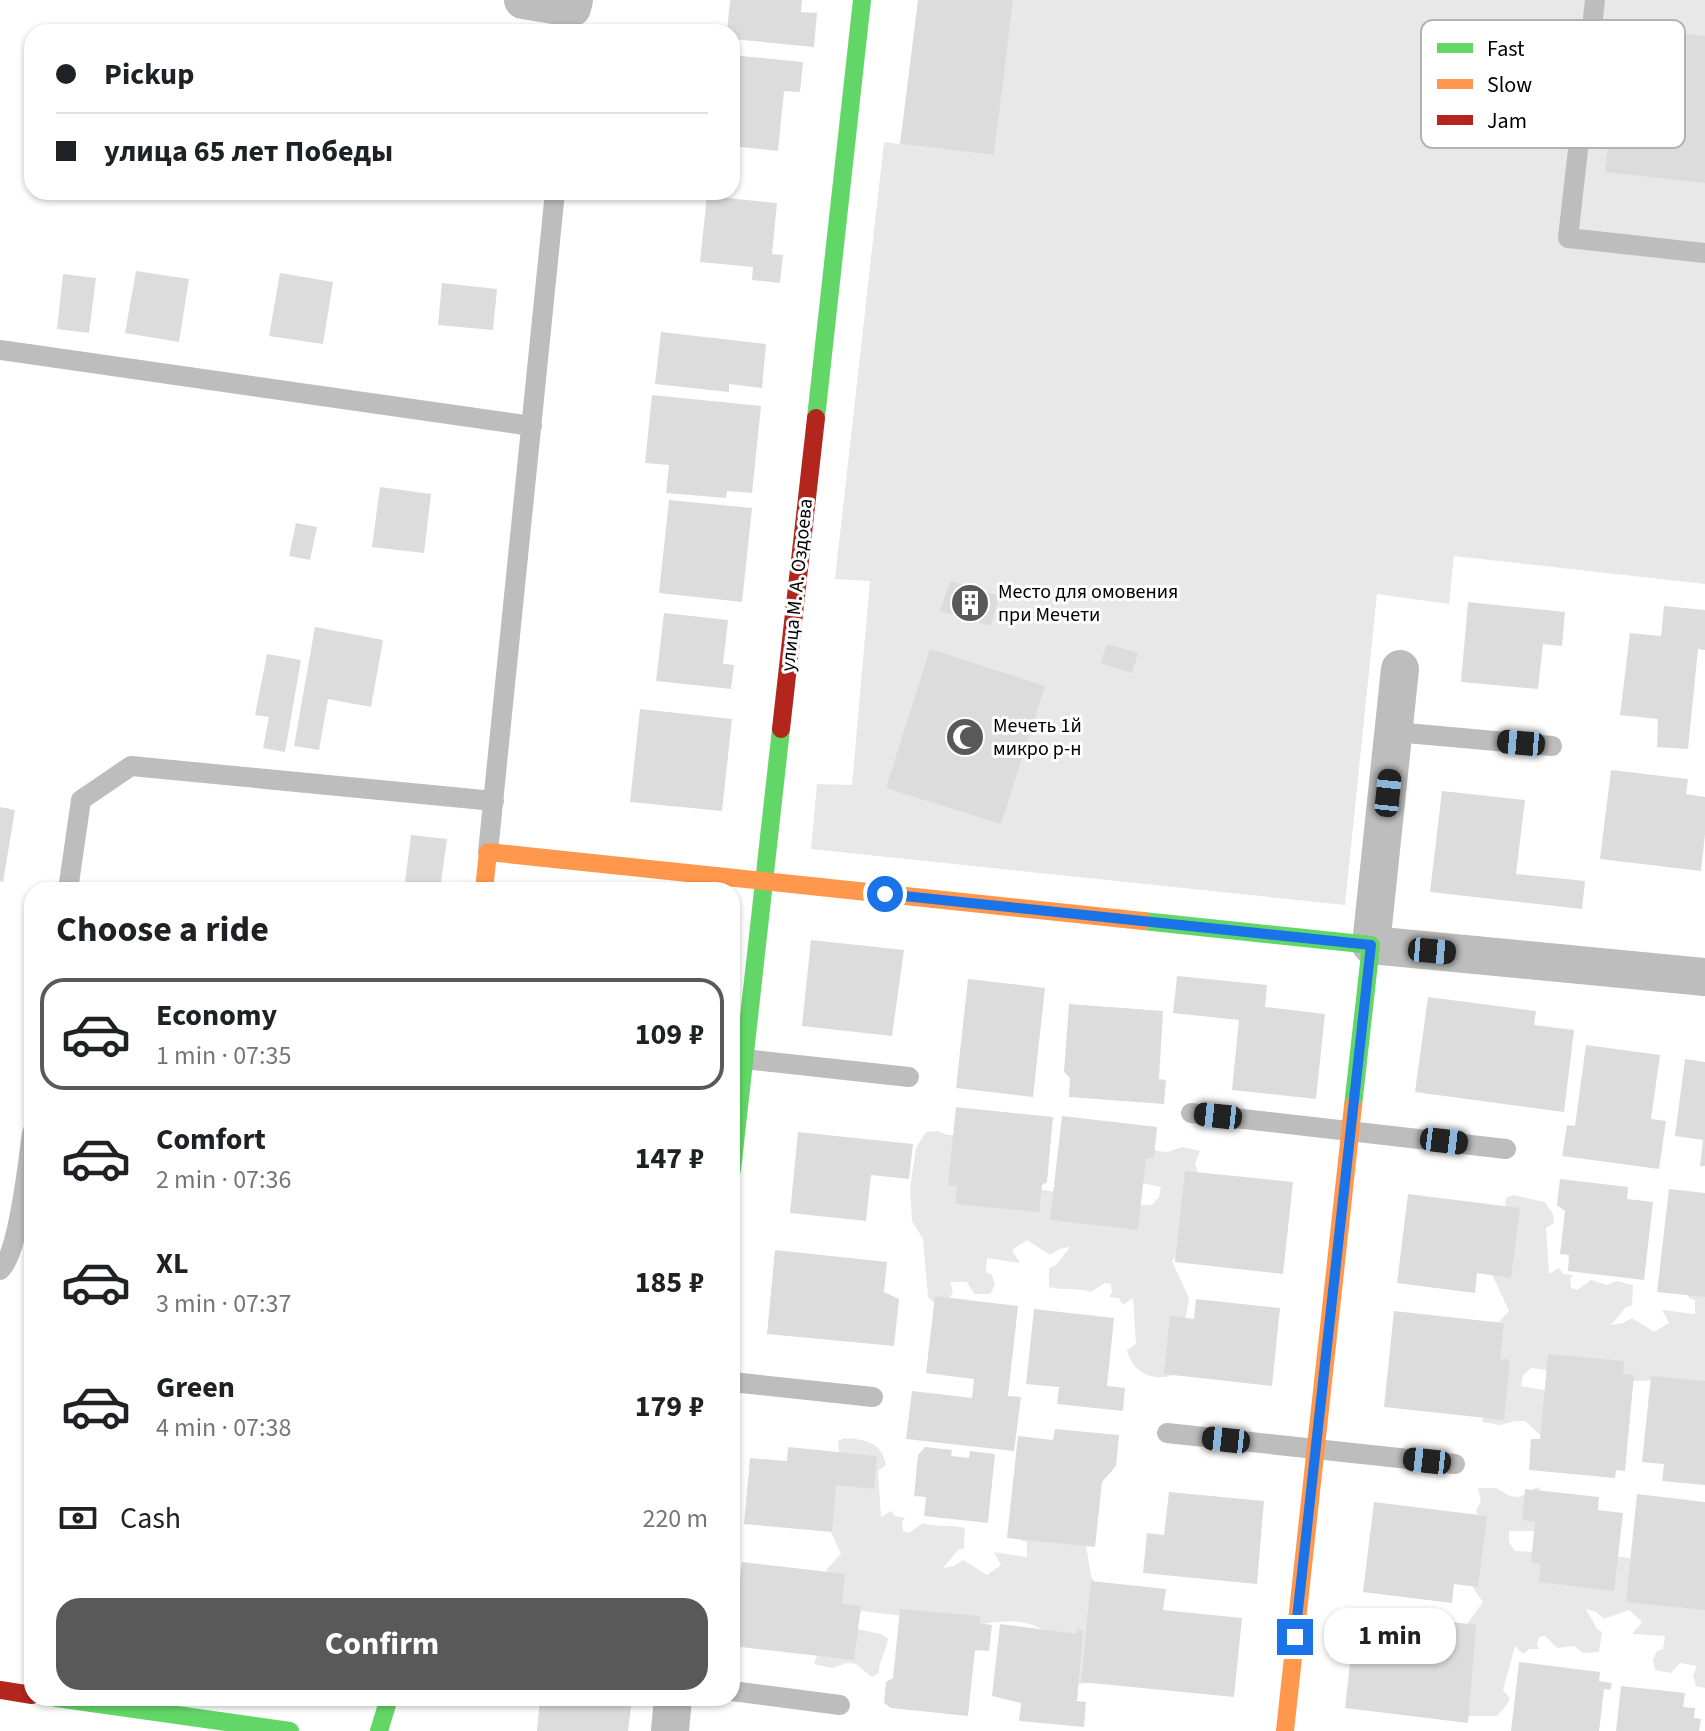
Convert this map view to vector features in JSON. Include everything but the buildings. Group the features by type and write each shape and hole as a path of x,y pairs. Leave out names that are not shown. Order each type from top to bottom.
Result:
{"street":[{"path":"523,0 572,13"},
{"name":"улица М. А. Оздоева","path":"740,1096 862,0"},
{"path":"1285,1731 1400,669"},
{"path":"485,882 488,852 1705,977"},
{"path":"0,1690 24,1694"},
{"path":"113,1706 290,1731"},
{"path":"379,1731 387,1706"},
{"path":"670,1731 672,1706"}],"lane":[{"path":"1593,20 1595,0"},
{"path":"1578,148 1568,238 1705,253"},
{"path":"488,852 554,200"},
{"path":"0,350 532,426"},
{"path":"1395,732 1552,746"},
{"path":"69,882 81,800 131,766 494,801"},
{"path":"744,1059 909,1077"},
{"path":"1191,1113 1506,1149"},
{"path":"0,1270 6,1265 18,1225 24,1186"},
{"path":"740,1383 873,1397"},
{"path":"1167,1433 1455,1464"},
{"path":"740,1692 840,1705"}],"shaded area":[{"path":"1012,0 1705,0 1705,584 1454,556 1449,604 1377,594 1345,905 811,849 817,784 852,785 870,581 835,579 884,142 994,155"},
{"path":"926,1132 960,1135 1037,1189 1141,1205 1152,1205 1159,1197 1161,1187 1133,1181 1142,1138 1157,1151 1167,1152 1182,1147 1200,1151 1195,1164 1198,1172 1194,1178 1187,1246 1172,1261 1189,1298 1176,1374 1160,1377 1145,1374 1130,1358 1127,1350 1136,1344 1133,1298 1123,1305 1119,1298 1109,1297 1111,1284 1105,1283 1091,1292 1049,1287 1049,1268 1056,1265 1070,1247 1050,1255 1027,1240 1012,1250 1020,1263 987,1258 986,1272 992,1275 995,1285 990,1294 974,1294 967,1282 950,1282 953,1292 947,1302 934,1303 928,1297 923,1239 912,1221 910,1188 916,1148"},
{"path":"1513,1195 1545,1202 1553,1214 1554,1223 1546,1228 1549,1274 1559,1268 1563,1274 1573,1275 1571,1288 1577,1290 1591,1280 1607,1285 1617,1281 1633,1285 1632,1305 1626,1307 1611,1325 1632,1318 1654,1332 1669,1323 1662,1310 1695,1314 1695,1300 1689,1298 1687,1288 1705,1278 1705,1385 1695,1380 1627,1381 1531,1368 1523,1375 1521,1386 1549,1391 1547,1431 1540,1435 1525,1421 1500,1425 1482,1422 1495,1326 1509,1311 1492,1274 1507,1209 1506,1198"},
{"path":"845,1438 872,1444 884,1457 886,1465 878,1471 881,1517 891,1511 895,1516 905,1518 903,1531 909,1533 923,1523 965,1528 964,1548 958,1550 943,1568 963,1560 987,1575 1001,1565 994,1552 1027,1557 1027,1542 1021,1540 1019,1531 1086,1545 1091,1576 1101,1594 1098,1667 1088,1683 1077,1684 1046,1633 1022,1622 977,1625 862,1611 855,1618 853,1628 888,1638 879,1673 872,1677 856,1664 847,1663 832,1668 814,1664 819,1651 827,1569 841,1554 824,1517 829,1484 839,1451 838,1441"},
{"path":"1537,1487 1543,1492 1538,1531 1509,1531 1509,1542 1515,1551 1613,1556 1630,1558 1641,1564 1705,1565 1705,1688 1696,1686 1693,1675 1697,1666 1680,1663 1671,1673 1655,1670 1653,1660 1657,1651 1663,1649 1665,1636 1632,1634 1642,1622 1629,1610 1604,1619 1586,1609 1602,1632 1599,1652 1583,1653 1574,1646 1557,1648 1545,1636 1539,1637 1539,1649 1529,1649 1523,1654 1515,1646 1503,1690 1510,1698 1506,1706 1497,1716 1464,1716 1459,1635 1483,1602 1471,1585 1476,1510 1481,1502 1478,1488 1496,1488 1510,1496 1520,1497"}],"traffic: fast":[{"path":"816,418 862,0"},
{"path":"740,1098 781,729"},
{"path":"1143,921 1371,945 1353,1106"},
{"path":"113,1706 290,1731"},
{"path":"379,1731 387,1706"}],"traffic: slow":[{"path":"485,882 488,852 1143,921"},
{"path":"1285,1731 1353,1106"}],"traffic: jam":[{"path":"781,729 816,418"},
{"path":"0,1690 24,1694"}],"place":[{"name":"Место для омовения при Мечети","path":"970,603"},
{"name":"Мечеть 1й микро р-н","path":"965,737"}],"route":[{"path":"885,894 1371,945 1295,1637"}]}
